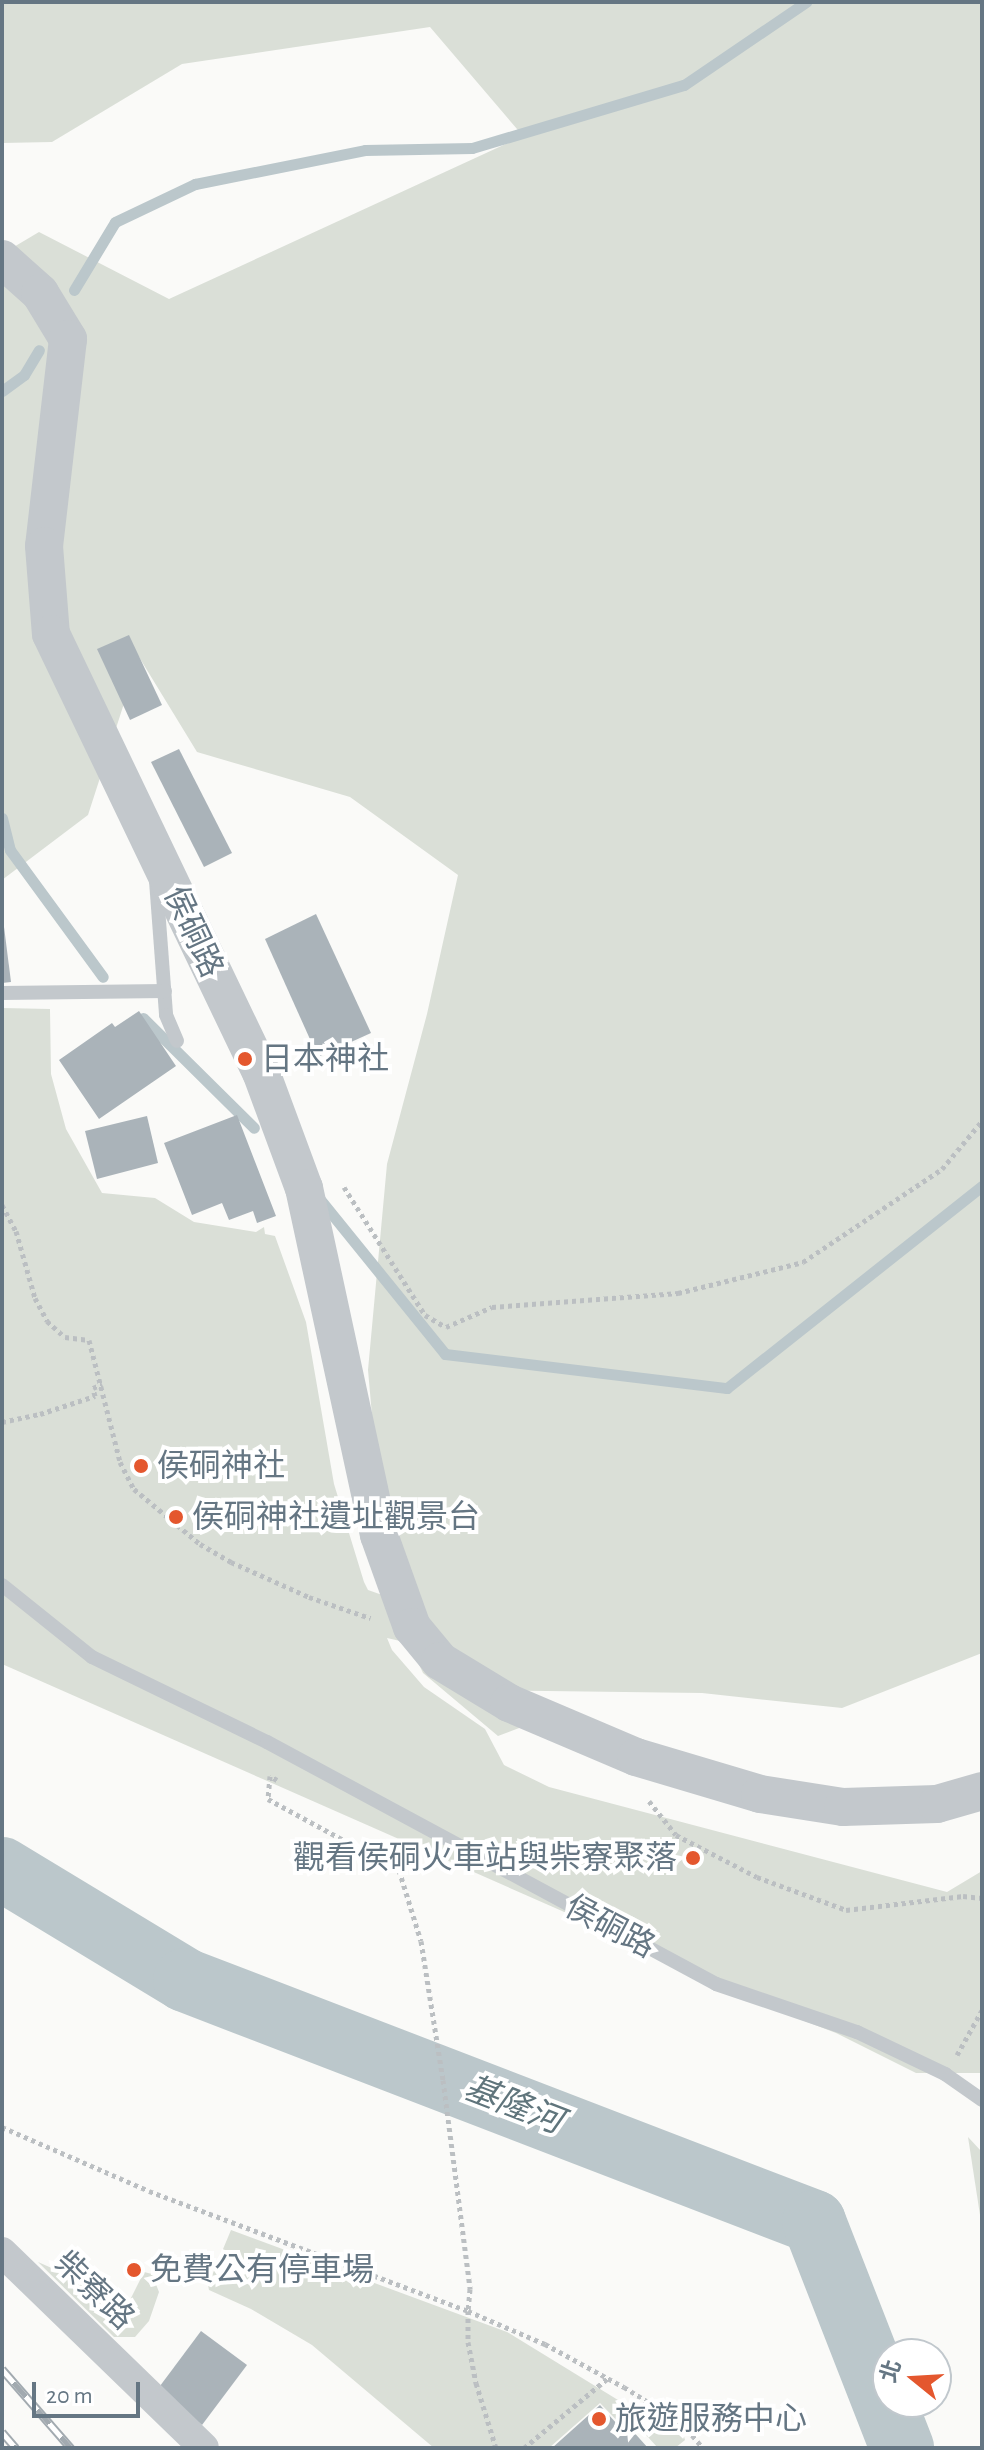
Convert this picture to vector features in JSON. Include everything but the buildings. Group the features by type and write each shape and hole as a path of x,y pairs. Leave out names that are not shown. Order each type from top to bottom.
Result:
{"street":[{"name":"侯硐路","path":"2,259 40,293 68,339 44,546 51,634 261,1072 304,1188 379,1535 412,1627 440,1661 509,1703 636,1757 760,1794 843,1807 937,1804 982,1791"},
{"name":"柴寮路","path":"2,2252 204,2448"}],"lane":[{"path":"154,849 166,1015 177,1041"},
{"path":"2,993 165,991"},
{"name":"侯硐路","path":"2,1585 92,1657 267,1742 716,1984 857,2032 945,2074 982,2100"}],"path":[{"path":"340,1181 425,1315 446,1327 492,1307 678,1293 803,1262 942,1169 982,1121"},
{"path":"2,1205 16,1231 35,1298 47,1321 65,1337 89,1340 91,1358 102,1384 120,1462 134,1489 200,1544 248,1571 372,1619 412,1627"},
{"path":"2,1422 40,1414 95,1396 93,1388 102,1384"},
{"path":"640,1789 676,1835 757,1877 846,1910 963,1896 982,1898"},
{"path":"268,1799 399,1870 421,1941 443,2080 447,2133 470,2289 468,2342 476,2383 496,2448"},
{"path":"945,2074 982,2010"},
{"path":"2,2127 149,2191 468,2311 545,2344 682,2423 703,2448"},
{"path":"524,2448 608,2378"}],"shaded area":[{"path":"2,2 982,2 982,1653 842,1708 702,1693 470,1690 527,1725 498,1736 423,1673 409,1643 387,1638 392,1650 424,1687 485,1729 504,1765 549,1787 947,1892 982,1871 982,2073 916,2073 836,2033 739,1996 562,1911 2,1664 2,1008 50,1009 51,1074 66,1129 102,1193 155,1198 194,1222 256,1232 264,1227 265,1234 275,1236 306,1322 334,1484 364,1582 368,1590 388,1597 368,1370 387,1164 427,1014 458,875 350,797 197,752 139,657 88,815 2,880 2,254 39,232 169,299 523,136 430,27 182,64 52,142 2,143"},
{"path":"968,2137 982,2152 982,2228"},
{"path":"231,2230 507,2332 618,2400 683,2433 685,2440 675,2448 658,2448 635,2423 626,2430 600,2403 549,2448 434,2448 312,2345 251,2309 209,2290 208,2285"},
{"path":"38,2262 129,2302 144,2272 152,2274 159,2292 149,2321 135,2337 114,2337"}],"waterway":[{"path":"74,290 115,222 195,184 365,150 472,148 684,85 806,2"},
{"path":"2,391 24,375 39,350"},
{"path":"2,818 10,850 103,977"},
{"path":"143,1018 254,1128"},
{"path":"318,1197 445,1354 727,1388 982,1186"},
{"name":"基隆河","path":"2,1869 185,1980 814,2222 902,2448"}],"railway":[{"path":"2,2369 71,2448"},
{"path":"2,2432 16,2448"}],"place":[{"name":"日本神社","path":"245,1059"},
{"name":"侯硐神社","path":"141,1466"},
{"name":"侯硐神社遺址觀景台","path":"176,1517"},
{"name":"觀看侯硐火車站與柴寮聚落","path":"693,1858"},
{"name":"免費公有停車場","path":"134,2270"},
{"name":"旅遊服務中心","path":"599,2419"}]}
